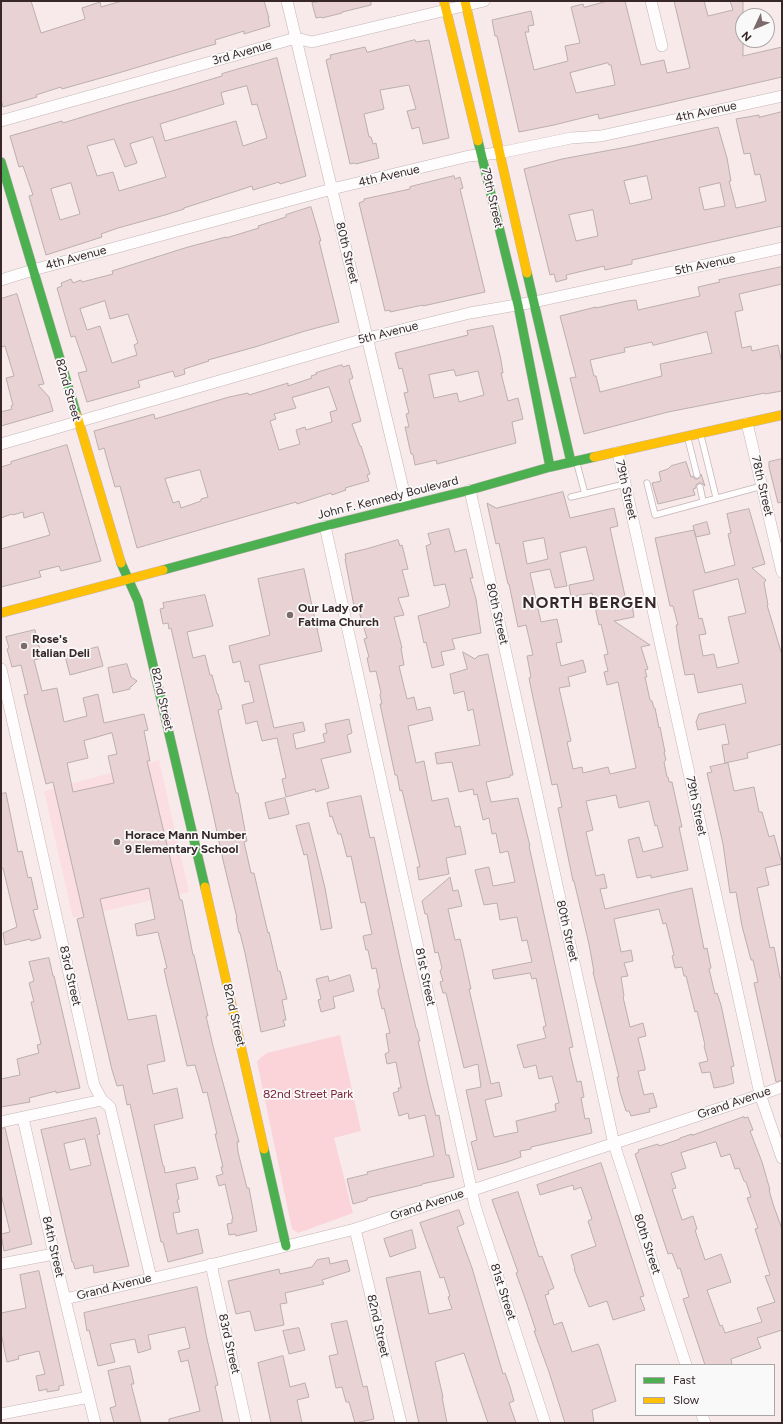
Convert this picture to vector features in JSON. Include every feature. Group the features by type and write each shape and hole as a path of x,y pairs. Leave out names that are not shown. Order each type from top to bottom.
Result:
{"street":[{"name":"80th Street","path":"287,1 407,505"},
{"name":"3rd Avenue","path":"1,121 296,38 312,42 445,6 484,1"},
{"path":"651,1 662,46"},
{"name":"79th Street","path":"466,3 534,302 574,462"},
{"name":"79th Street","path":"445,6 518,304 550,467"},
{"name":"4th Avenue","path":"1,280 332,189 482,154 499,153 571,138 601,136 782,96"},
{"name":"82nd Street","path":"1,162 77,422 119,559 138,601 184,796 286,1246"},
{"name":"5th Avenue","path":"1,444 368,338 470,313 534,302 782,248"},
{"name":"John F. Kennedy Boulevard","path":"1,613 325,526 470,490 550,467 782,415"},
{"name":"78th Street","path":"747,423 782,571"},
{"name":"79th Street","path":"618,452 760,1094 782,1158"},
{"name":"80th Street","path":"470,490 614,1144 686,1364"},
{"name":"81st Street","path":"325,526 475,1206 545,1423"},
{"name":"83rd Street","path":"1,669 94,1085 102,1100 110,1107 151,1278"},
{"name":"Grand Avenue","path":"65,1299 355,1229 782,1087"},
{"path":"1,1122 102,1100"},
{"name":"84th Street","path":"23,1118 95,1423"},
{"name":"82nd Street","path":"355,1229 401,1423"},
{"path":"1,1264 54,1254"},
{"name":"83rd Street","path":"211,1264 246,1423"},
{"path":"1,1414 89,1397"}],"lane":[{"path":"700,434 716,497"},
{"path":"687,436 697,475"},
{"path":"574,462 585,494"},
{"path":"647,483 655,515 716,497 762,486"},
{"path":"571,498 625,484"},
{"path":"700,487 703,501"}],"shaded area":[{"name":"Horace Mann Number 9 Elementary School","path":"159,760 189,892 73,918 44,791"}],"green space":[{"name":"82nd Street Park","path":"340,1035 361,1131 334,1138 353,1213 298,1233 292,1229 257,1062 267,1053"}],"building":[{"path":"1,1 31,1 41,33 85,19 82,8 100,2 101,7 122,1 264,1 270,26 244,34 244,31 215,40 216,44 62,89 61,87 36,95 37,97 3,107 1,100"},
{"path":"323,1 371,1 371,5 322,18 316,18 312,3"},
{"path":"608,1 625,1 641,65 664,60 667,73 690,68 674,1 704,1 708,16 733,10 730,1 743,1 743,8 735,8 735,48 743,48 743,56 782,47 782,77 599,119 598,114 519,132 492,20 531,11 534,25 528,26 529,32 525,32 534,70 568,61 565,46 580,43 571,7 583,4 584,7","holes":["608,63 611,65 615,85 576,93 570,73"]},
{"path":"415,40 416,42 429,40 449,138 423,144 419,127 412,129 407,111 416,109 409,85 380,90 384,109 364,114 369,137 371,137 373,144 376,143 379,158 356,164 350,164 326,60 331,58 330,55 365,47 367,52"},
{"path":"277,58 306,176 253,190 252,186 165,215 118,228 101,234 102,237 46,255 29,196 33,195 23,166 19,167 10,136 62,121 63,123 222,76 222,74","holes":["247,86 252,105 257,104 267,138 243,146 236,121 165,141 160,124 224,104 221,93","153,137 166,177 119,191 113,172 97,176 87,146 114,139 125,167 137,163 130,144","71,183 80,214 60,220 51,189"]},
{"path":"782,112 782,226 632,260 632,264 605,270 604,266 566,275 567,279 556,282 554,274 550,275 524,169 562,159 627,147 718,127 727,158 731,181 729,181 736,208 759,203 766,201 760,174 755,175 750,153 744,154 736,119 759,115 759,117","holes":["647,176 652,199 630,204 624,181","720,183 725,206 704,210 699,188","593,210 598,236 576,241 569,215"]},
{"path":"454,176 455,179 460,177 463,188 460,189 485,292 423,306 390,312 390,310 385,311 359,203 364,201 364,199 410,189 410,187"},
{"path":"311,207 321,241 319,241 339,322 208,360 209,361 184,369 185,374 175,377 173,371 138,381 140,387 87,402 78,373 87,371 75,336 71,337 57,288 62,286 61,283 71,279 73,283 81,280 82,282 113,274 112,271 188,247 259,228 258,226 286,217 286,215","holes":["105,301 110,319 128,314 138,343 134,345 137,355 112,363 100,326 87,330 80,309"]},
{"path":"782,267 782,284 739,294 743,310 735,312 742,348 751,346 752,351 778,345 782,364 782,391 668,412 584,434 570,378 576,377 560,316 627,301 636,300 638,310 700,296 698,287 720,282 719,280","holes":["707,332 712,353 660,364 662,376 600,392 590,360 625,352 624,348 652,342 653,345"]},
{"path":"17,294 44,384 38,385 49,397 53,411 1,426 1,412 12,409 11,406 13,405 6,378 14,376 5,346 1,347 1,299"},
{"path":"493,326 501,360 503,373 501,373 508,401 518,398 523,419 512,422 516,443 437,464 436,460 415,465 405,427 409,427 406,414 409,413 404,393 408,392 402,368 399,369 395,353 468,335 467,331","holes":["454,370 456,376 478,371 484,395 459,402 457,393 434,398 429,375"]},
{"path":"342,365 343,367 349,365 353,378 349,380 361,421 352,424 370,474 367,475 369,481 345,488 346,490 332,495 331,493 297,504 296,502 137,548 120,486 115,487 104,448 99,450 94,431 154,414 155,419 229,397 248,393 249,395 288,383 288,386 312,378 311,376 317,374 316,373","holes":["329,387 337,410 330,412 332,422 306,430 305,427 296,430 300,444 279,450 270,421 276,419 274,414 296,408 292,398","200,470 208,497 181,508 179,501 173,503 165,479"]},
{"path":"67,445 101,561 61,571 59,566 39,571 41,577 1,587 1,549 50,535 43,512 24,518 23,512 1,518 1,467 11,464 11,462"},
{"path":"782,459 782,502 778,503 769,462"},
{"path":"686,462 691,477 693,476 695,479 698,479 701,474 705,486 702,483 699,483 696,485 696,488 693,489 695,495 658,504 652,483 661,481 659,472 668,469 671,466"},
{"path":"563,492 570,518 614,508 618,526 610,528 627,605 632,604 634,617 614,621 650,645 641,647 648,669 645,670 647,677 645,677 650,700 655,708 659,728 660,727 666,760 664,762 669,782 672,782 682,827 679,827 688,870 651,878 651,875 637,878 628,840 639,837 643,852 663,847 657,825 655,826 649,801 619,808 616,795 586,801 593,830 586,832 596,876 604,874 607,888 600,889 605,909 692,888 704,949 707,948 711,968 709,969 715,994 717,993 721,1005 734,1066 731,1067 734,1083 714,1088 710,1072 702,1073 699,1063 708,1061 697,1011 695,1012 686,976 684,976 682,967 675,968 672,956 674,955 666,923 663,924 659,909 614,919 621,952 631,950 633,961 624,963 628,976 621,977 623,997 630,1027 643,1023 646,1036 638,1038 645,1070 638,1071 644,1095 653,1093 657,1107 649,1109 650,1112 631,1116 629,1111 626,1111 620,1092 617,1077 619,1077 593,972 589,944 573,881 558,808 562,807 557,784 552,785 529,678 531,677 527,656 533,655 526,625 518,627 499,543 496,544 487,503 496,508","holes":["544,538 548,559 527,564 523,542","586,547 594,580 569,585 571,597 592,593 599,625 601,624 608,654 604,655 608,671 604,672 607,685 618,682 636,768 610,774 608,767 583,773 582,767 573,769 567,742 571,741 559,688 570,686 568,677 586,672 583,660 561,666 556,643 562,642 557,619 541,622 530,573 550,569 555,588 567,586 560,553"]},
{"path":"749,509 765,564 752,568 766,580 764,583 767,605 782,655 782,744 747,753 748,758 725,763 722,745 729,744 725,724 698,730 696,722 699,714 746,703 742,684 698,693 694,674 685,675 676,625 678,625 673,606 670,606 655,538 694,530 705,573 735,565 728,534 731,533 727,514","holes":["738,579 746,613 728,617 739,663 717,668 714,654 703,656 699,635 706,634 702,618 699,619 693,591"]},
{"path":"707,522 710,534 696,537 693,526"},
{"path":"449,529 455,552 466,549 473,578 470,578 476,599 481,633 452,639 455,649 441,652 444,665 432,668 426,642 424,643 418,616 449,607 450,604 445,584 434,586 426,546 431,544 428,534"},
{"path":"398,540 400,546 402,545 408,569 402,570 409,596 398,598 404,615 394,617 402,648 404,665 399,666 407,699 414,697 417,710 430,707 433,720 408,726 416,763 424,761 432,801 448,798 455,827 460,826 466,854 446,858 449,874 419,880 417,867 420,867 402,790 400,791 397,775 395,775 380,704 382,704 381,693 376,671 370,672 367,658 369,657 364,639 367,638 357,605 354,606 345,559 345,554"},
{"path":"304,569 322,651 259,665 274,728 303,722 305,731 293,734 296,749 325,742 323,734 327,733 325,724 349,719 352,733 347,735 351,752 321,759 329,788 316,792 315,789 286,797 282,779 286,778 277,738 262,741 257,721 246,724 242,705 254,702 249,681 245,682 240,661 233,663 229,646 270,635 258,579"},
{"path":"205,595 213,626 187,632 193,658 205,655 210,675 212,675 218,694 222,709 218,710 236,793 238,793 247,841 244,842 251,873 254,873 268,933 269,932 278,971 280,971 287,999 282,1000 286,1020 283,1020 285,1026 261,1032 245,953 239,933 237,918 171,628 169,629 168,623 163,624 160,609 164,608 163,603"},
{"path":"35,630 42,658 34,660 42,691 57,688 64,722 87,716 83,698 98,694 104,723 144,714 148,730 144,731 150,761 147,761 180,900 182,900 193,955 208,1016 206,1016 213,1046 239,1142 237,1142 238,1152 247,1188 249,1188 257,1231 236,1236 235,1234 229,1235 227,1224 232,1223 233,1219 225,1184 219,1186 216,1176 223,1174 221,1167 223,1167 215,1134 217,1134 207,1092 203,1093 195,1065 187,1066 164,969 167,968 158,932 137,936 135,924 155,919 149,888 100,899 128,1020 156,1015 165,1061 147,1065 153,1094 177,1088 183,1118 154,1125 165,1173 195,1167 198,1179 176,1184 179,1199 177,1200 180,1212 173,1213 177,1234 198,1229 203,1253 168,1262 163,1242 161,1242 130,1104 127,1105 123,1085 117,1086 112,1070 77,919 84,917 53,782 46,784 24,695 28,694 21,665 12,667 7,649 9,648 6,637","holes":["112,733 117,754 108,756 114,783 73,792 67,763 88,758 84,741"]},
{"path":"98,647 103,666 70,675 65,656"},
{"path":"463,652 475,659 478,656 488,654 513,775 486,782 491,802 518,798 530,846 573,1047 569,1048 577,1082 581,1081 584,1097 581,1098 585,1119 589,1118 592,1133 531,1147 531,1149 520,1151 521,1157 478,1170 471,1142 477,1140 466,1090 481,1087 478,1064 464,1068 446,993 443,993 440,982 443,981 440,971 442,968 438,952 435,953 427,914 425,914 422,901 450,877 453,891 458,890 462,906 448,909 455,940 460,939 471,989 469,989 491,1084 499,1082 502,1096 485,1100 494,1137 518,1132 516,1121 556,1111 555,1104 559,1103 552,1076 539,1079 536,1065 524,1068 517,1045 546,1038 543,1027 546,1026 536,978 532,979 530,973 494,979 492,970 532,962 527,940 522,941 517,917 500,920 497,903 484,905 475,870 489,867 493,886 515,882 508,851 500,853 496,833 492,834 489,818 483,820 477,794 474,795 473,789 459,792 452,762 437,764 435,753 480,745 473,709 468,711 464,691 454,694 450,674 467,669"},
{"path":"127,664 131,677 137,681 130,687 130,689 113,693 108,668"},
{"path":"728,763 734,791 754,787 759,812 762,812 769,837 774,835 782,864 765,868 769,885 757,888 770,948 774,947 780,978 782,978 782,1080 776,1082 754,983 758,982 753,960 751,960 742,926 736,892 730,893 723,844 707,773 712,772 710,767"},
{"path":"6,793 18,852 22,851 28,878 31,877 38,909 33,910 41,938 5,945 3,933 17,927 3,868 1,868 1,794"},
{"path":"361,796 370,838 374,837 402,968 420,1041 418,1041 430,1094 436,1116 439,1115 446,1155 449,1155 454,1177 367,1198 367,1200 353,1204 347,1179 368,1174 367,1172 434,1156 425,1115 409,1119 408,1113 399,1116 393,1093 399,1091 398,1088 401,1088 396,1062 387,1064 385,1054 389,1052 386,1034 390,1033 384,1008 382,1009 378,992 378,989 380,988 376,968 372,969 363,936 372,934 365,902 361,903 351,856 347,857 341,834 338,834 332,816 330,817 327,803"},
{"path":"285,798 289,814 269,819 265,803"},
{"path":"309,823 325,888 332,928 321,930 307,854 304,855 296,826"},
{"path":"49,958 80,1088 56,1093 56,1091 29,1098 30,1102 1,1107 1,1079 20,1075 17,1059 39,1053 37,1045 41,1044 31,1002 34,1002 29,983 34,981 29,962"},
{"path":"350,975 354,991 333,997 335,1008 321,1012 318,1000 321,999 316,979 328,976 329,981"},
{"path":"748,1117 753,1130 750,1131 762,1162 773,1204 782,1229 782,1330 757,1338 761,1348 731,1359 732,1364 705,1364 683,1299 689,1297 680,1268 678,1269 672,1253 668,1254 635,1154 639,1152 638,1150 658,1144 659,1146","holes":["716,1142 721,1157 730,1154 735,1169 739,1168 751,1197 747,1198 758,1228 755,1229 770,1275 765,1276 775,1302 757,1308 762,1322 725,1333 722,1325 720,1326 707,1290 731,1282 721,1254 705,1260 695,1230 697,1229 693,1216 682,1220 672,1189 676,1188 671,1173 686,1168 681,1153"]},
{"path":"96,1118 100,1134 97,1135 129,1266 94,1273 93,1265 75,1269 72,1262 41,1130","holes":["85,1139 91,1165 70,1170 64,1144"]},
{"path":"5,1128 32,1244 4,1251 1,1234 10,1232 1,1194 1,1129"},
{"path":"601,1163 644,1296 640,1297 645,1310 613,1320 607,1301 589,1307 574,1269 571,1255 596,1246 588,1221 592,1219 581,1187 574,1190 573,1185 540,1195 537,1185"},
{"path":"518,1192 539,1257 542,1256 554,1288 548,1291 549,1294 545,1295 554,1325 562,1322 572,1352 598,1344 600,1348 616,1401 592,1410 594,1423 565,1423 534,1331 536,1331 516,1273 518,1272 492,1200"},
{"path":"459,1210 464,1224 457,1227 472,1268 503,1374 505,1373 510,1387 514,1401 509,1403 516,1423 488,1423 464,1353 435,1362 447,1423 419,1423 386,1278 420,1271 429,1314 452,1309 448,1297 450,1296 444,1277 440,1278 420,1223"},
{"path":"412,1230 416,1248 390,1257 384,1239"},
{"path":"329,1258 330,1264 347,1260 350,1271 322,1280 324,1284 285,1293 287,1303 280,1304 284,1325 255,1331 250,1311 236,1314 228,1281 279,1269 280,1274 312,1267 317,1260"},
{"path":"39,1271 64,1385 59,1386 59,1390 47,1392 47,1389 39,1391 36,1376 45,1374 39,1351 18,1356 19,1359 7,1362 1,1333 1,1313 26,1308 20,1275"},
{"path":"197,1287 218,1385 215,1386 223,1423 169,1423 169,1419 200,1411 188,1360 181,1362 178,1351 190,1348 185,1327 148,1335 151,1349 138,1353 135,1339 110,1344 115,1362 98,1366 89,1330 87,1331 84,1313"},
{"path":"347,1321 363,1387 367,1386 374,1419 355,1423 349,1402 346,1402 342,1387 336,1388 329,1356 338,1354 331,1324"},
{"path":"299,1328 305,1350 289,1354 283,1331"},
{"path":"283,1356 290,1387 305,1383 309,1397 297,1400 302,1423 271,1423 258,1363"},
{"path":"130,1366 134,1384 131,1384 141,1423 114,1423 110,1408 116,1406 108,1371"}],"traffic: fast":[{"path":"478,141 518,305 550,467"},
{"path":"1,162 77,416"},
{"path":"527,273 571,462"},
{"path":"163,570 325,526 470,490 550,467 594,457"},
{"path":"121,563 138,601 205,887"},
{"path":"264,1149 286,1246"}],"traffic: slow":[{"path":"444,1 478,141"},
{"path":"465,1 527,273"},
{"path":"594,457 782,415"},
{"path":"77,416 121,563"},
{"path":"1,613 163,570"},
{"path":"205,887 264,1149"}],"place":[{"name":"Our Lady of Fatima Church","path":"290,615"},
{"name":"Rose's Italian Deli","path":"24,646"},
{"name":"Horace Mann Number 9 Elementary School","path":"117,842"}],"district":[{"name":"NORTH BERGEN","path":"590,603"}]}
